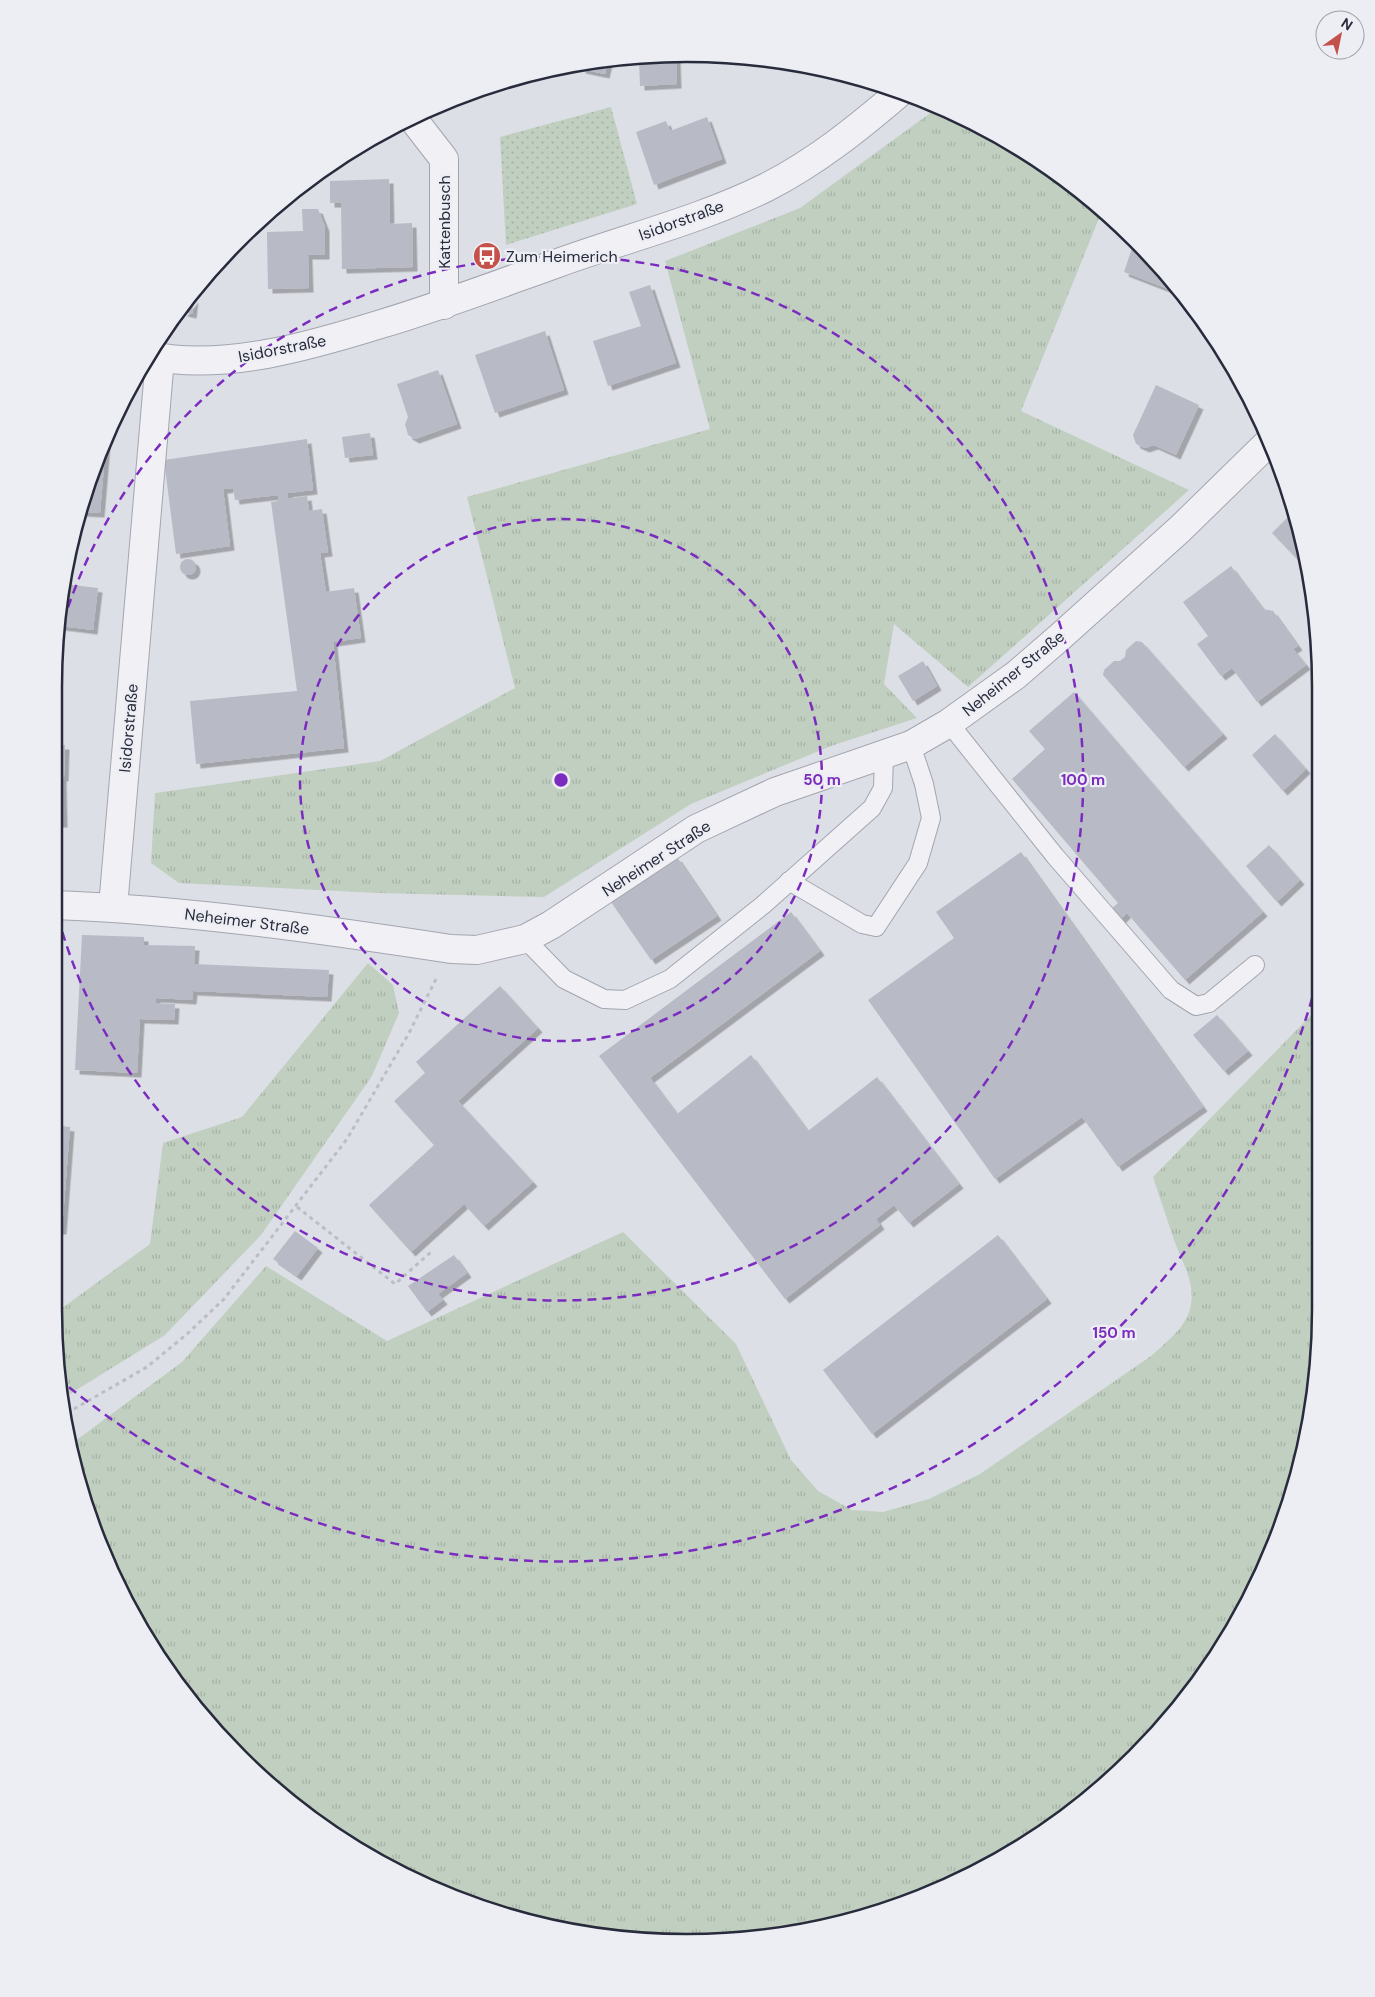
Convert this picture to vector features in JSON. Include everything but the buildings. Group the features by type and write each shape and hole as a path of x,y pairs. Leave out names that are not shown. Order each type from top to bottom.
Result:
{"street":[{"name":"Isidorstraße","path":"157,357 224,360 296,348 444,305 558,263 712,211 768,186 818,158 893,98"},
{"name":"Kattenbusch","path":"417,124 444,159 444,305"},
{"name":"Isidorstraße","path":"114,907 155,361"},
{"name":"Neheimer Straße","path":"62,905 114,907 265,922 451,949 477,950 525,939 559,920 696,829 775,792 910,745 949,723 1016,675 1054,642 1180,530 1264,447"}],"lane":[{"path":"949,723 1055,856 1171,990 1196,1006 1209,1004 1255,965"},
{"path":"789,881 862,924 876,927 918,863 931,818 924,784 910,745"},
{"path":"525,939 564,979 604,999 625,1000 670,979 764,905 872,808 883,788 884,755"}],"path":[{"path":"71,1410 147,1367 187,1334 224,1299 297,1207 347,1139 409,1033 451,949"},
{"path":"297,1207 395,1284 432,1252"}],"green space":[{"path":"611,107 637,204 506,245 500,137"},
{"path":"932,112 1000,146 1035,168 1099,217 1021,411 1189,490 968,687 894,624 884,684 917,718 831,746 691,804 544,897 378,893 179,883 151,863 155,793 380,761 515,688 467,497 710,429 665,261 800,208"},
{"path":"368,963 393,985 399,1013 372,1076 261,1235 165,1335 69,1395 62,1308 150,1244 163,1143 242,1117"},
{"path":"1312,1014 1311,1350 1307,1391 1291,1471 1265,1549 1229,1622 1207,1657 1157,1722 1100,1779 1035,1829 1000,1851 927,1887 849,1913 769,1929 728,1933 647,1933 606,1929 526,1913 487,1901 448,1887 375,1851 340,1829 275,1779 218,1722 192,1690 146,1622 127,1586 110,1549 84,1471 77,1440 182,1362 266,1266 387,1341 623,1232 736,1344 791,1460 818,1491 852,1510 883,1512 929,1499 980,1474 1151,1356 1180,1328 1191,1307 1191,1287 1153,1177"}],"place":[{"name":"Zum Heimerich","path":"487,256"}]}
